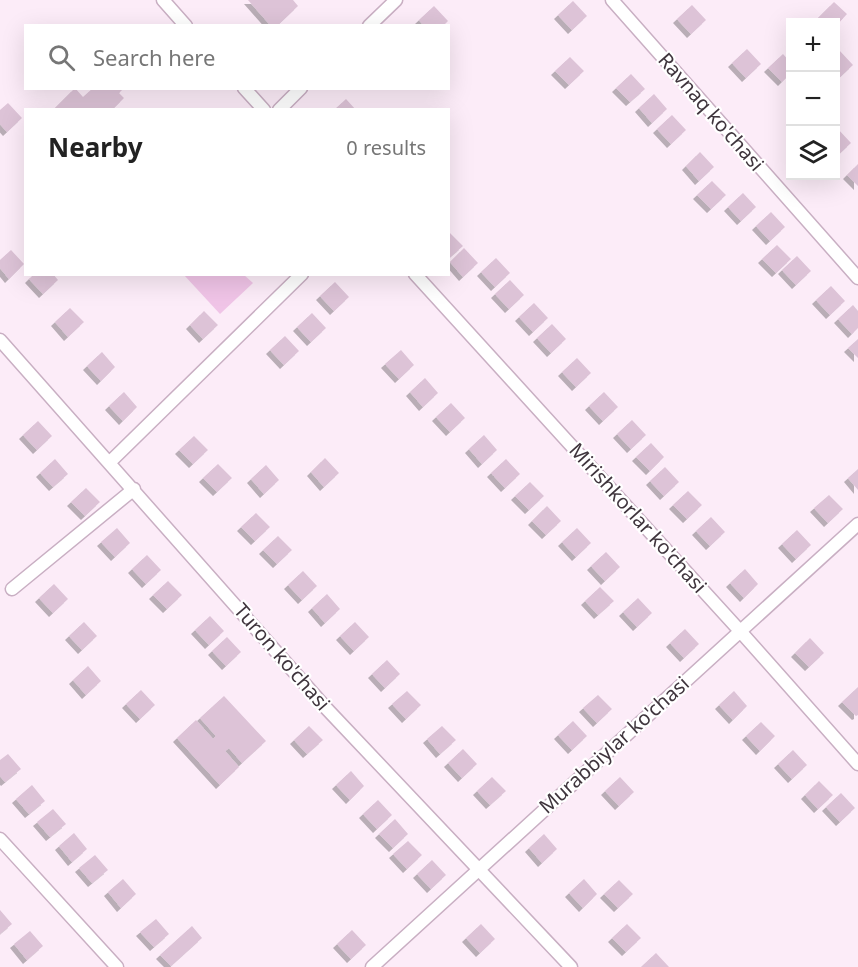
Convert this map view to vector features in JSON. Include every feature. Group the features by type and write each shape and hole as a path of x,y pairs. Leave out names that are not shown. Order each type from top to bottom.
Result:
{"street":[{"path":"163,0 184,24"},
{"path":"371,24 396,0"},
{"name":"Ravnaq ko'chasi","path":"612,0 858,278"},
{"path":"246,90 262,108"},
{"path":"281,108 299,90"},
{"path":"111,462 300,276"},
{"name":"Mirishkorlar ko'chasi","path":"417,276 858,764"},
{"name":"Turon ko'chasi","path":"0,340 111,462 326,708 479,867 571,967"},
{"path":"12,589 134,489"},
{"name":"Murabbiylar ko'chasi","path":"372,967 479,867 858,524"},
{"path":"0,839 117,967"}],"shaded area":[{"path":"185,276 245,276 253,283 220,314"}],"building":[{"path":"248,0 293,0 298,6 279,24 269,24"},
{"path":"573,1 587,16 572,30 558,15"},
{"path":"834,2 847,14 840,22 840,18 818,18"},
{"path":"692,5 706,20 691,34 677,19"},
{"path":"434,6 448,21 445,24 422,24 419,20"},
{"path":"747,49 761,64 746,78 732,63"},
{"path":"840,51 853,65 840,77"},
{"path":"783,54 786,57 786,78 782,82 768,68"},
{"path":"570,57 584,71 569,85 555,71"},
{"path":"631,74 645,89 630,102 616,88"},
{"path":"73,90 77,90 83,97 91,90 122,90 119,93 124,98 114,108 55,108"},
{"path":"654,94 667,109 652,123 639,108"},
{"path":"346,99 354,108 336,108"},
{"path":"8,103 22,118 7,132 0,124 0,110"},
{"path":"672,115 686,130 671,144 657,129"},
{"path":"840,131 851,143 840,153"},
{"path":"700,152 714,167 699,181 686,166"},
{"path":"858,164 858,186 847,175"},
{"path":"712,181 726,195 711,209 697,195"},
{"path":"743,193 756,207 741,221 728,207"},
{"path":"771,212 785,227 770,241 756,226"},
{"path":"450,233 463,246 450,257"},
{"path":"777,245 791,259 776,273 762,259"},
{"path":"464,248 478,263 463,277 450,262"},
{"path":"11,250 24,264 9,279 0,268 0,260"},
{"path":"797,256 811,271 796,285 782,270"},
{"path":"496,258 510,273 495,287 481,272"},
{"path":"32,276 55,276 58,280 43,294 29,279"},
{"path":"510,280 524,295 509,309 495,294"},
{"path":"335,282 349,297 334,311 320,296"},
{"path":"831,286 845,301 830,315 816,300"},
{"path":"534,303 548,318 533,332 519,317"},
{"path":"853,305 858,311 858,328 852,334 838,319"},
{"path":"70,308 84,322 68,337 55,322"},
{"path":"204,311 218,325 203,339 190,325"},
{"path":"312,313 326,328 311,342 297,327"},
{"path":"552,324 566,339 551,353 537,338"},
{"path":"285,336 299,351 284,365 270,350"},
{"path":"858,339 858,358 848,348"},
{"path":"401,350 414,365 399,379 385,364"},
{"path":"102,352 115,367 101,381 87,366"},
{"path":"577,358 591,373 576,387 562,372"},
{"path":"425,378 438,393 423,407 410,392"},
{"path":"124,392 137,407 123,421 109,406"},
{"path":"604,392 618,407 603,421 589,406"},
{"path":"451,403 465,418 450,432 436,417"},
{"path":"632,420 646,435 631,449 617,434"},
{"path":"38,421 52,436 37,450 23,435"},
{"path":"484,435 497,450 482,464 469,449"},
{"path":"194,436 208,450 193,464 179,450"},
{"path":"651,443 664,457 650,471 636,457"},
{"path":"325,458 339,473 324,487 311,472"},
{"path":"55,459 68,474 53,487 40,473"},
{"path":"506,459 520,474 505,488 491,473"},
{"path":"218,464 232,478 217,492 203,478"},
{"path":"266,465 279,480 264,494 251,479"},
{"path":"665,467 679,482 664,496 650,481"},
{"path":"858,469 858,490 848,478"},
{"path":"530,482 544,496 529,510 515,496"},
{"path":"86,488 100,502 85,516 71,502"},
{"path":"688,491 702,505 687,519 673,505"},
{"path":"829,495 843,509 828,523 814,508"},
{"path":"547,506 561,521 546,535 532,521"},
{"path":"256,513 270,527 255,541 241,527"},
{"path":"711,517 725,532 710,546 696,531"},
{"path":"117,528 130,543 115,557 101,542"},
{"path":"577,528 591,543 576,557 562,542"},
{"path":"797,530 811,545 796,559 782,544"},
{"path":"278,536 292,550 277,564 263,550"},
{"path":"606,552 620,567 605,581 591,566"},
{"path":"147,555 161,570 146,584 132,569"},
{"path":"745,569 758,584 744,598 730,583"},
{"path":"303,571 317,586 302,600 288,585"},
{"path":"168,581 182,595 167,609 153,595"},
{"path":"54,584 68,599 53,613 39,598"},
{"path":"600,587 614,601 598,615 585,601"},
{"path":"327,594 340,609 325,623 312,608"},
{"path":"638,598 652,613 637,627 623,612"},
{"path":"210,616 224,631 209,645 195,630"},
{"path":"84,622 97,636 82,650 69,636"},
{"path":"355,622 369,637 354,651 340,636"},
{"path":"685,629 699,644 684,658 670,643"},
{"path":"227,637 241,652 226,666 212,651"},
{"path":"810,638 824,653 809,667 795,653"},
{"path":"387,660 400,674 385,688 372,674"},
{"path":"88,666 101,681 86,695 73,680"},
{"path":"858,687 858,715 856,716 842,702"},
{"path":"141,690 155,705 140,719 126,704"},
{"path":"407,691 421,705 406,719 392,704"},
{"path":"734,691 747,706 733,720 719,705"},
{"path":"598,695 612,709 597,723 583,708"},
{"path":"224,696 266,741 242,763 229,748 225,751 239,767 220,785 177,738 196,720 213,739 216,736 200,718"},
{"path":"573,721 587,736 572,750 558,735"},
{"path":"761,722 775,736 760,751 746,736"},
{"path":"309,726 323,740 307,754 294,740"},
{"path":"442,726 456,740 440,754 427,739"},
{"path":"463,749 477,764 462,778 448,763"},
{"path":"793,750 807,765 792,779 778,764"},
{"path":"8,754 21,769 5,782 0,776 0,760"},
{"path":"351,771 364,786 350,800 336,785"},
{"path":"492,777 506,791 490,805 477,791"},
{"path":"620,777 634,792 619,806 605,791"},
{"path":"819,781 833,795 818,809 805,795"},
{"path":"32,785 45,801 29,814 16,799"},
{"path":"841,793 855,808 840,822 826,807"},
{"path":"378,800 392,815 377,829 363,814"},
{"path":"53,809 66,824 50,837 37,822"},
{"path":"395,819 408,834 393,848 379,834"},
{"path":"74,833 87,849 72,862 59,846"},
{"path":"544,834 557,849 542,863 529,848"},
{"path":"408,841 422,855 407,869 393,854"},
{"path":"95,855 108,870 92,883 79,868"},
{"path":"432,860 446,875 431,889 417,874"},
{"path":"123,879 136,894 121,908 108,892"},
{"path":"584,879 597,894 583,908 569,893"},
{"path":"619,880 633,894 618,908 604,894"},
{"path":"0,910 12,924 0,934"},
{"path":"156,919 169,934 154,947 140,932"},
{"path":"481,924 495,939 480,953 466,938"},
{"path":"627,924 641,938 626,952 612,938"},
{"path":"192,926 202,938 171,966 160,955"},
{"path":"352,930 366,945 351,959 337,944"},
{"path":"30,931 43,946 27,960 14,944"},
{"path":"656,953 669,967 641,967"}]}
